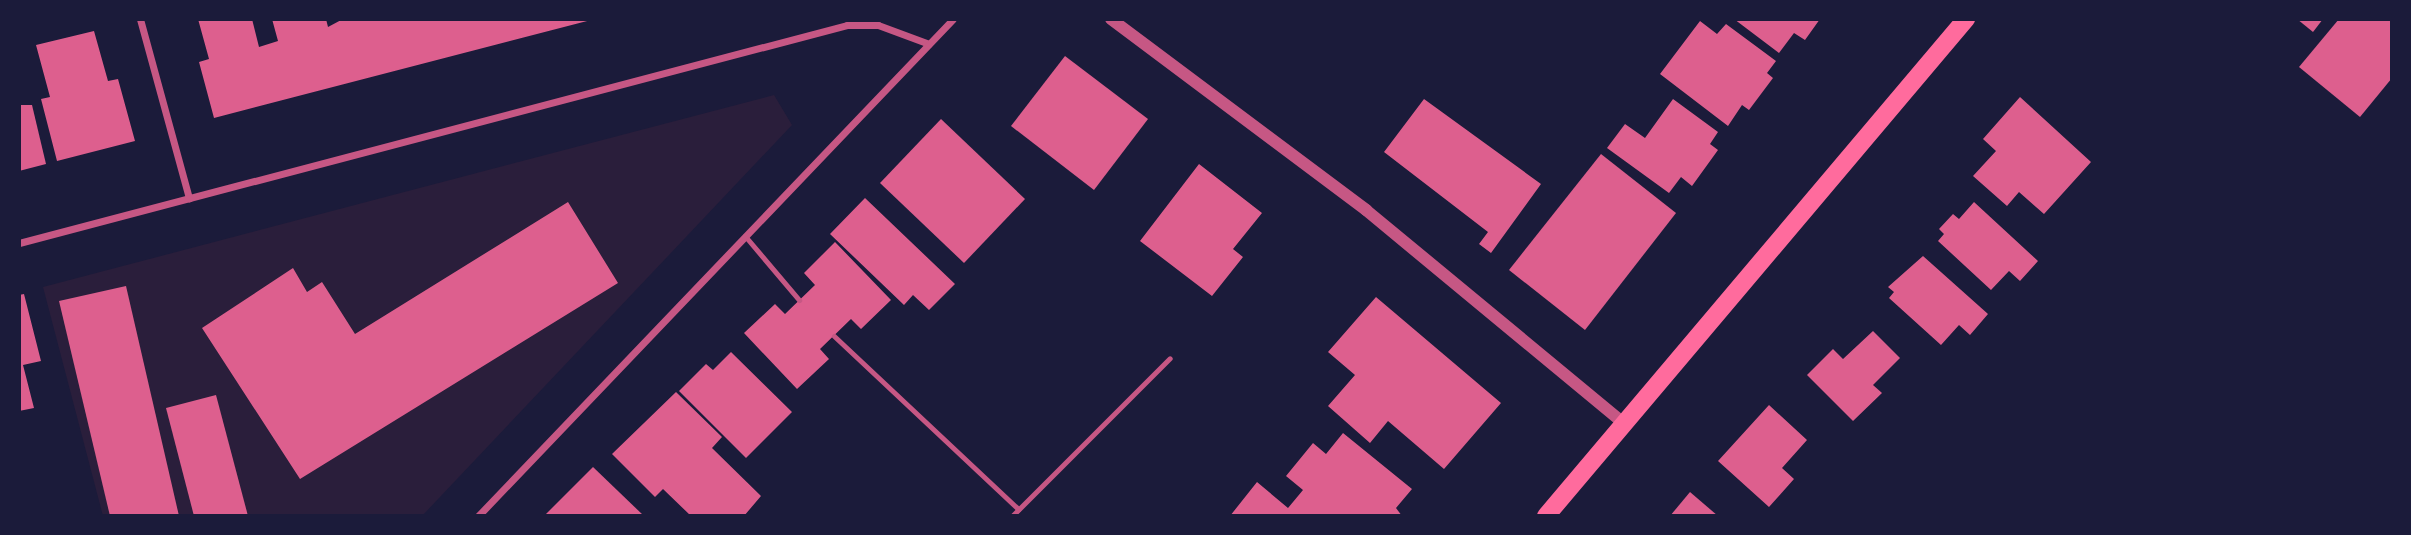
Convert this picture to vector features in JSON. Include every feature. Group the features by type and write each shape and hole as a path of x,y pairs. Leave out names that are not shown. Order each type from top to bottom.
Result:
{"main road":[{"path":"1546,516 1626,425 1966,19"}],"street":[{"path":"140,19 189,198"},
{"path":"478,516 953,19"},
{"path":"1111,19 1366,210 1626,425"},
{"path":"19,243 847,25 878,25 929,44"}],"lane":[{"path":"745,236 799,300"},
{"path":"834,336 1018,509"},
{"path":"1012,516 1170,358"}],"shaded area":[{"path":"774,95 792,125 422,516 103,516 43,287"}],"building":[{"path":"198,19 252,19 259,47 278,41 272,19 326,19 328,27 343,19 591,20 214,118 199,62 209,59"},
{"path":"1734,19 1820,19 1805,40 1794,33 1779,53"},
{"path":"2297,19 2323,19 2313,32"},
{"path":"2339,19 2392,19 2392,78 2360,117 2299,67"},
{"path":"1700,21 1717,34 1726,24 1776,61 1767,73 1773,78 1749,110 1742,105 1728,126 1660,74"},
{"path":"94,31 108,81 118,79 135,141 57,161 41,99 50,97 36,45"},
{"path":"1065,56 1148,119 1094,190 1011,126"},
{"path":"2020,97 2091,162 2044,214 2019,192 2007,206 1973,176 1996,151 1983,139"},
{"path":"1424,99 1541,184 1491,253 1479,244 1488,232 1384,152"},
{"path":"1673,99 1718,132 1710,144 1718,150 1692,186 1681,177 1669,193 1607,148 1625,124 1645,138"},
{"path":"19,105 32,105 46,164 19,171"},
{"path":"941,119 1025,199 964,263 880,183"},
{"path":"1601,154 1676,213 1585,330 1509,270"},
{"path":"1199,164 1262,213 1233,249 1243,257 1212,296 1140,241"},
{"path":"865,198 955,284 929,310 913,295 904,305 830,234"},
{"path":"568,202 618,283 300,479 202,328 293,268 307,292 322,282 355,334"},
{"path":"1974,202 2038,261 2020,281 2009,271 1991,290 1938,241 1944,234 1939,229 1953,214 1959,219"},
{"path":"835,242 891,300 861,329 851,319 820,349 829,359 797,389 744,333 775,304 785,314 815,285 804,273"},
{"path":"1923,256 1988,314 1970,335 1959,325 1941,345 1889,298 1894,292 1888,287"},
{"path":"126,286 179,516 110,516 59,301"},
{"path":"24,294 41,361 23,365 34,408 19,411 19,295"},
{"path":"1376,297 1501,403 1444,469 1388,421 1370,443 1328,406 1355,375 1328,352"},
{"path":"1873,331 1900,358 1873,385 1882,393 1853,421 1807,375 1833,349 1843,359"},
{"path":"731,352 792,412 746,458 679,391 706,364 713,370"},
{"path":"676,392 722,437 712,448 761,496 744,516 691,516 663,489 655,497 612,454"},
{"path":"216,395 248,516 194,516 166,408"},
{"path":"1769,405 1807,440 1782,468 1794,479 1769,507 1718,461"},
{"path":"1343,433 1412,489 1396,508 1402,516 1230,516 1257,482 1288,508 1303,490 1286,476 1313,443 1326,454"},
{"path":"593,467 644,516 544,516"},
{"path":"1690,492 1718,516 1670,516"}]}
